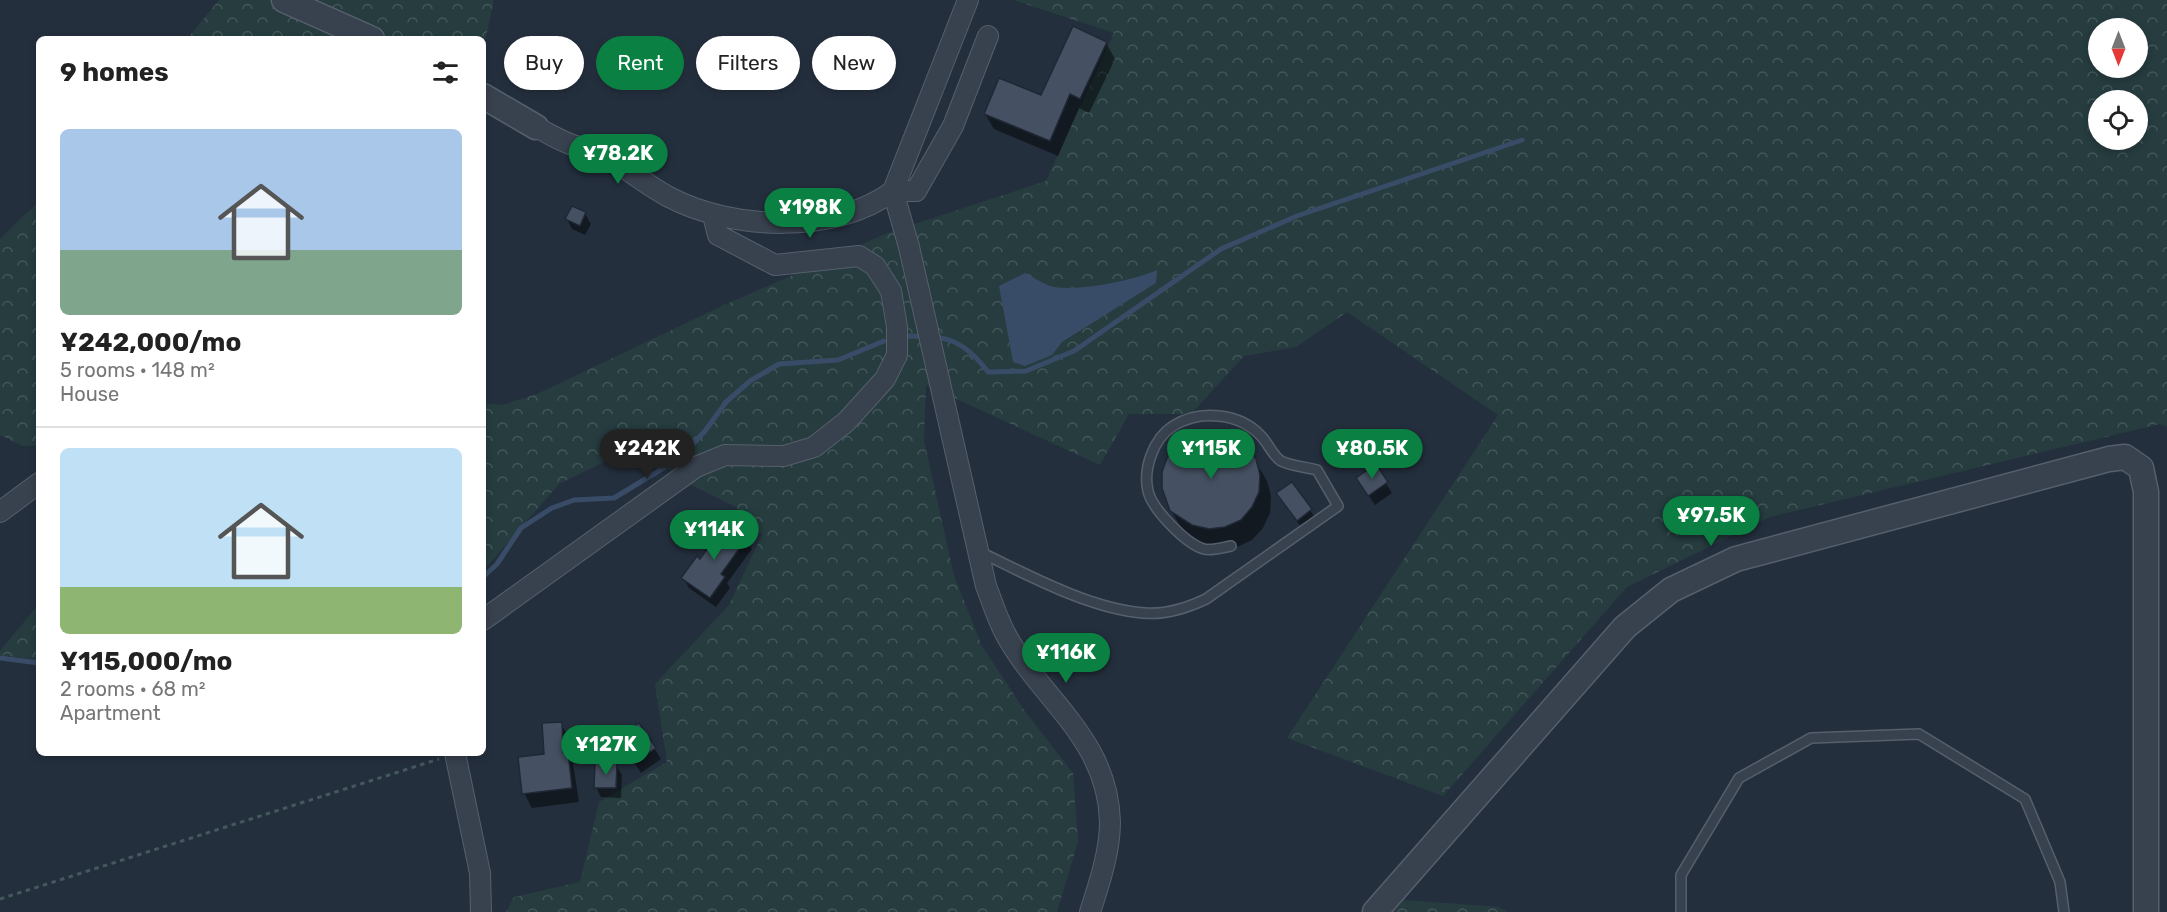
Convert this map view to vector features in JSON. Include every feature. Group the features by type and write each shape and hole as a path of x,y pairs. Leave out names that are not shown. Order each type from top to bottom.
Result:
{"street":[{"path":"284,0 365,36"},
{"path":"486,98 571,145 601,153 668,196 713,215 780,225 859,210 893,191 968,0"},
{"path":"893,191 916,191 953,126 988,36"},
{"path":"893,191 909,247 986,586 1004,632 1080,732 1099,765 1105,786 1110,823 1099,884 1090,912"},
{"path":"486,618 696,467 725,455 784,456 814,447 846,422 885,379 897,355 897,327 891,291 875,266 859,256 775,265 718,235 713,215"},
{"path":"1375,912 1625,627 1671,590 1736,559 2109,459 2125,457 2141,468 2146,492 2146,912"},
{"path":"0,512 36,485"},
{"path":"456,756 480,873 481,912"}],"lane":[{"path":"976,550 1050,586 1135,612 1168,612 1188,608 1206,599 1338,506 1317,470 1281,460 1250,425 1234,418 1213,416 1173,426 1158,440 1149,458 1148,493 1164,517 1183,536 1205,550 1232,546"},
{"path":"1681,912 1681,875 1739,778 1811,738 1919,734 2025,799 2060,882 2064,912"}],"path":[{"path":"0,899 446,756"}],"green space":[{"path":"219,0 493,0 486,38 189,36"},
{"path":"1014,0 2167,0 2167,427 2160,424 1770,517 1627,587 1443,796 1287,738 1498,415 1347,312 1296,347 1244,356 1191,414 1129,414 1100,465 926,385 924,440 954,576 982,646 1024,710 1073,773 1078,842 1057,912 506,912 514,897 580,882 599,802 667,762 655,684 729,605 762,535 736,507 685,482 637,446 559,484 486,568 486,403 502,405 537,394 722,306 890,232 1046,181 1114,33"},
{"path":"36,204 36,446 23,446 0,435 0,239"},
{"path":"36,608 36,660 0,655 0,651"},
{"path":"1403,900 1499,907 1507,912 1393,912"}],"water":[{"path":"1157,270 1156,283 1062,342 1052,355 1025,366 1013,362 999,286 1025,273 1050,286 1074,288 1120,281"}],"building":[{"path":"1073,26 1107,42 1080,99 1070,94 1050,141 984,114 999,78 1041,95"},
{"path":"572,206 586,212 580,226 565,219"},
{"path":"1204,431 1219,431 1247,446 1256,459 1260,475 1259,492 1252,507 1241,520 1225,527 1209,529 1192,525 1170,511 1162,488 1162,472 1167,458 1176,445 1189,436"},
{"path":"1376,464 1388,482 1368,496 1356,478"},
{"path":"1292,482 1312,509 1297,521 1276,493"},
{"path":"725,523 747,538 721,574 725,577 710,598 681,578 697,556 700,559"},
{"path":"562,722 563,752 568,751 572,788 522,794 518,757 544,754 542,723"},
{"path":"639,723 656,748 634,763 617,738"},
{"path":"595,763 617,763 616,788 594,788"}],"waterway":[{"path":"900,336 950,340 969,351 988,372 1026,371 1074,351 1221,249 1297,216 1522,140"},
{"path":"486,574 497,564 521,528 552,508 574,500 614,498 680,458 705,431 726,402 750,381 779,364 838,360 884,341"},
{"path":"0,658 36,663"}]}
